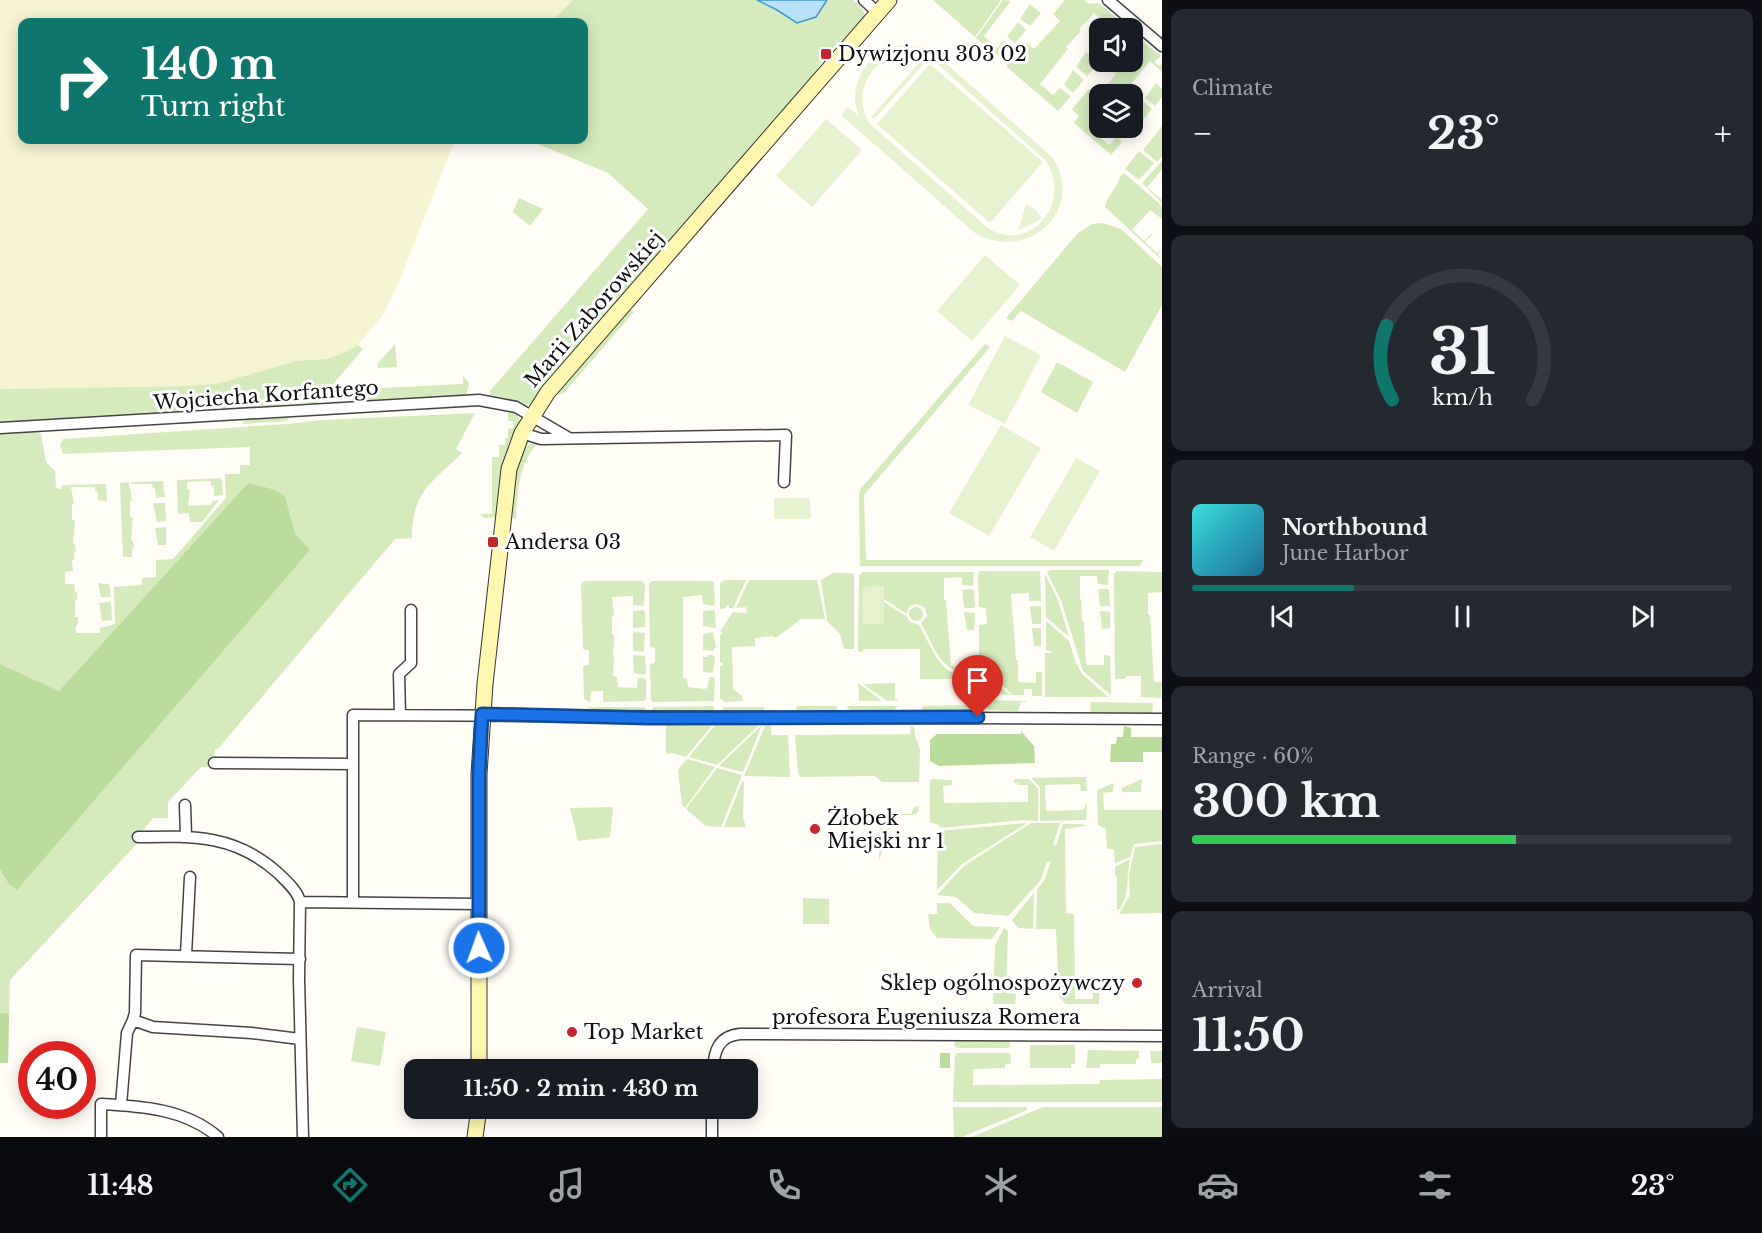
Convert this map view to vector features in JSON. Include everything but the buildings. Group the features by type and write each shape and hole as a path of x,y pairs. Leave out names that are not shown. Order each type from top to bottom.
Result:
{"street":[{"path":"864,0 878,13"},
{"name":"Marii Zaborowskiej","path":"479,1059 479,774 482,714 507,486 514,451 531,417 548,392 889,0"},
{"path":"1108,0 1162,46"},
{"name":"Wojciecha Korfantego","path":"0,428 479,400 512,406 568,438"},
{"path":"522,433 541,439 786,435 784,482"},
{"path":"400,714 399,674 411,663 411,610"},
{"path":"353,902 353,715 1162,719"},
{"path":"214,764 353,764"},
{"path":"186,805 186,836"},
{"path":"138,837 186,836 218,840 242,848 280,875 298,895 300,902 303,1137"},
{"path":"186,955 190,877"},
{"path":"300,902 478,904"},
{"path":"121,1105 127,1033 135,1013 136,955 300,959"},
{"path":"133,1020 153,1027 252,1033 300,1039"},
{"name":"profesora Eugeniusza Romera","path":"714,1059 720,1042 727,1037 740,1034 1162,1036"},
{"path":"101,1137 101,1104 146,1106 161,1110 203,1127 218,1137"},
{"path":"475,1137 477,1119"},
{"path":"712,1119 712,1137"}],"shaded area":[{"path":"0,0 573,0 555,18 18,18 18,144 453,144 399,282 383,315 358,345 325,359 296,361 220,383 194,386 0,389"}],"green space":[{"path":"573,0 853,0 865,14 864,21 839,42 826,57 809,85 531,404 526,406 490,395 490,391 648,209 608,173 538,144 588,144 588,18 555,18"},
{"path":"933,0 1001,0 975,37"},
{"path":"1003,0 1011,1 984,36 997,48 1004,40 1011,46 1001,58 976,38"},
{"path":"1065,0 1084,0 1089,4 1099,3 1116,18 1100,18 1094,13 1079,29 1081,31 1066,47 1068,49 1040,84 1053,95 1060,88 1071,96 1058,111 1006,66 1027,43 1034,49 1060,21 1053,14"},
{"path":"1030,4 1041,13 1030,26 1020,19"},
{"path":"1018,22 1026,30 1015,43 1007,37"},
{"path":"1143,41 1161,56 1154,62 1159,66 1162,63 1162,72 1150,61 1143,70"},
{"path":"903,45 920,47 933,52 1052,157 1061,177 1062,196 1057,213 1046,226 1031,236 1014,241 995,241 975,233 841,115 848,107 859,116 855,92 863,70 880,53","holes":["904,53 922,55 933,60 1045,160 1052,175 1054,191 1051,206 1044,219 1033,229 1020,234 1005,235 989,229 870,124 865,113 863,90 873,70 892,56"]},
{"path":"1086,52 1089,55 1091,72 1087,76 1076,67"},
{"path":"921,61 924,64 874,119 871,117"},
{"path":"930,64 1043,162 990,223 877,124"},
{"path":"1073,70 1084,80 1073,93 1064,85"},
{"path":"1114,72 1141,72 1131,84 1107,84 1116,74"},
{"path":"1156,83 1162,89 1162,97 1155,106 1145,98"},
{"path":"1089,89 1089,136 1074,123 1079,116 1072,109"},
{"path":"1143,101 1152,109 1143,120"},
{"path":"826,119 862,150 812,207 776,176"},
{"path":"1162,126 1162,156 1157,162 1143,150"},
{"path":"1091,138 1101,138 1109,145 1118,138 1122,142 1111,155"},
{"path":"1139,151 1154,163 1139,180 1125,169"},
{"path":"1162,161 1162,170 1147,187 1162,200 1162,203 1142,183"},
{"path":"1124,173 1162,206 1162,219 1150,210 1132,230 1144,241 1152,235 1145,242 1157,253 1162,248 1158,254 1162,260 1105,207 1120,176"},
{"path":"519,198 543,209 530,226 513,212"},
{"path":"1026,204 1036,210 1042,219 1019,230 1017,228 1020,226"},
{"path":"1102,223 1121,229 1162,267 1162,305 1125,372 1021,311 1012,321 1006,318 1078,233 1092,224"},
{"path":"985,255 1020,285 972,341 937,311"},
{"path":"628,308 634,312 563,394 558,395 555,392"},
{"path":"1005,336 1041,355 1005,424 968,405"},
{"path":"395,344 397,367 378,368 377,364"},
{"path":"985,344 990,347 864,495 866,560 1143,560 1140,566 860,566 859,494 861,488"},
{"path":"358,345 363,349 317,403 0,424 0,389 194,386 220,383 296,361 325,359"},
{"path":"1057,362 1093,382 1077,413 1041,392"},
{"path":"463,376 469,383 466,396 362,401 361,389 463,384"},
{"path":"480,406 500,408 498,410 480,407 321,414 300,418 320,413"},
{"path":"508,411 517,415 520,421 504,461 497,517 485,518 480,514 492,514 492,457 499,457 499,445 505,445 508,429 514,428 513,421 508,421"},
{"path":"475,413 456,449 462,453 433,481 420,498 413,522 412,538 395,539 218,749 215,749 213,767 201,767 168,802 168,818 153,818 141,833 145,835 10,980 8,1063 0,1063 0,869 8,883 310,550 295,533 285,496 248,483 59,691 0,664 0,433 36,431 41,434 46,462 55,471 56,488 62,489 62,485 106,484 107,501 98,500 95,487 71,487 74,504 72,504 72,520 75,520 73,543 76,552 72,560 73,571 65,572 65,584 74,584 75,592 77,592 75,617 78,617 78,625 76,625 76,633 100,633 100,628 115,624 114,587 142,585 142,578 156,577 156,560 173,559 226,498 225,474 240,474 240,465 250,465 250,447 63,454 60,445 63,439 322,420"},
{"path":"289,417 287,421 242,424 246,419"},
{"path":"1001,425 1041,448 989,536 949,513"},
{"path":"540,442 533,449 523,467 518,488 516,519 509,517 513,482 520,456 526,447"},
{"path":"1076,458 1100,471 1054,551 1030,537"},
{"path":"220,478 223,495 214,496 214,486 211,486 211,481 187,482 187,489 190,490 188,506 211,505 212,501 219,500 202,522 190,522 189,513 178,514 177,480"},
{"path":"163,481 165,497 156,498 152,484 131,484 131,482"},
{"path":"129,482 132,501 130,501 130,517 133,517 131,540 134,548 132,557 123,557 120,483"},
{"path":"248,483 272,489 285,496 295,533 310,550 17,890 8,883 0,869 0,664 59,691"},
{"path":"774,498 810,498 811,519 774,519"},
{"path":"153,503 165,503 166,521 157,522"},
{"path":"166,527 166,545 158,545 155,528"},
{"path":"1050,570 1109,570 1108,585 1098,584 1097,576 1080,576 1080,599 1082,621 1084,621 1086,665 1104,665 1104,655 1110,656 1111,695 1083,671 1061,600 1047,572"},
{"path":"980,571 1040,571 1041,601 1029,601 1029,593 1011,594 1018,682 1036,683 1036,672 1042,672 1042,696 1032,696 1032,689 1024,689 1024,695 1013,695 979,665 979,660 984,660 984,657 979,657 979,625 987,624 986,608 979,607 978,575"},
{"path":"1117,571 1162,572 1162,592 1148,593 1154,682 1162,682 1161,698 1141,697 1141,676 1115,679 1114,574"},
{"path":"862,572 974,572 973,586 962,585 962,577 944,578 944,600 946,600 951,666 968,667 969,656 973,656 974,674 954,670 940,658 921,623 927,616 925,608 913,605 907,614 884,599 884,602 906,616 910,622 919,625 939,661 952,673 975,679 920,679 920,649 863,649 863,652 858,651 859,576"},
{"path":"833,573 854,574 854,649 844,649 840,634 827,621 821,580"},
{"path":"1045,574 1058,600 1069,637 1046,617"},
{"path":"727,580 746,580 733,608 726,605 726,608 720,609 720,583"},
{"path":"749,580 817,580 825,619 801,619 776,638 773,636 755,638 755,646 732,647 733,689 742,696 743,701 725,702 720,698 720,666 723,666 723,663 720,662 722,632 720,631 733,612 747,613 746,607 736,608"},
{"path":"584,581 642,581 645,584 644,606 633,605 633,596 612,597 613,676 617,677 618,687 637,688 638,678 644,678 646,680 646,699 644,701 603,702 603,691 591,691 590,702 584,699 583,666 589,665 589,650 583,649 581,584"},
{"path":"652,581 712,581 714,583 715,603 713,606 703,604 702,595 683,597 683,678 687,679 688,687 705,689 708,686 709,677 713,677 715,679 714,701 653,702 651,700 650,664 655,663 655,648 650,647 649,584"},
{"path":"98,583 109,584 111,597 101,597"},
{"path":"884,586 884,624 862,624 863,587"},
{"path":"972,589 975,606 964,608 962,590"},
{"path":"1098,589 1109,589 1110,606 1100,606"},
{"path":"111,602 112,620 102,621 99,603"},
{"path":"1030,606 1041,606 1041,624 1032,624"},
{"path":"916,607 921,609 923,614 921,619 916,621 911,619 909,614 911,609"},
{"path":"643,610 645,627 633,628 633,611"},
{"path":"703,611 715,611 716,628 703,626"},
{"path":"1100,611 1110,612 1110,628 1102,629"},
{"path":"964,612 975,613 974,630 967,630"},
{"path":"1046,621 1069,641 1082,674 1108,697 1045,697 1045,653 1052,651 1046,650"},
{"path":"1032,628 1041,628 1041,646 1034,646"},
{"path":"633,632 645,633 644,652 633,651"},
{"path":"713,632 716,647 713,651 703,650 703,634"},
{"path":"633,655 645,656 646,673 644,675 634,673"},
{"path":"708,655 713,655 715,658 713,673 703,672 703,657 708,657"},
{"path":"980,669 1010,695 993,694 992,684 983,684 982,694"},
{"path":"858,683 882,701 859,701"},
{"path":"895,683 895,698 899,700 887,701 863,684"},
{"path":"987,700 1026,702 1021,702 1018,711 989,710 983,706 982,702"},
{"path":"1091,702 1153,703 1152,713 1090,714"},
{"path":"974,705 971,710 921,711 923,706"},
{"path":"713,706 716,712 651,713 653,707"},
{"path":"796,706 838,707 834,711 797,712"},
{"path":"846,706 898,706 893,711 851,711"},
{"path":"586,707 644,707 647,713 604,713"},
{"path":"724,707 764,707 764,712 721,712"},
{"path":"666,724 713,724 686,757 673,753 666,754"},
{"path":"716,724 760,724 717,765 689,757"},
{"path":"766,724 771,724 771,735 788,735 790,777 744,776"},
{"path":"762,725 743,772 719,766"},
{"path":"911,726 914,727 920,749 919,782 882,782 875,776 801,777 798,774 795,735 910,734"},
{"path":"1124,726 1131,728 1131,737 1162,737 1162,752 1143,752 1143,762 1110,762 1111,744 1116,744 1117,737 1123,737"},
{"path":"1021,731 1034,746 1035,763 939,766 930,761 930,740 937,734 1021,734"},
{"path":"687,759 715,767 685,808 682,805 678,770"},
{"path":"717,768 742,775 721,827 706,826 686,809"},
{"path":"1086,777 1087,791 1081,791 1080,784 1045,785 1046,811 1083,810 1087,803 1086,820 1040,821 1040,787 1031,778"},
{"path":"932,779 952,780 952,785 943,786 944,803 1028,802 1028,785 1018,785 1014,783 1014,779 1029,779 1038,789 1038,821 1022,820 940,828 939,825 930,822 930,781"},
{"path":"1142,779 1141,792 1122,792 1122,788"},
{"path":"742,782 744,782 743,818 746,827 724,827"},
{"path":"1114,783 1113,792 1103,793 1104,810 1162,810 1162,841 1134,844 1130,857 1115,863 1114,849 1107,849 1106,829 1098,825 1097,790"},
{"path":"919,806 918,812 912,815 902,815 896,820 889,830 879,861 880,814 911,814 914,807"},
{"path":"613,807 610,837 578,841 570,808"},
{"path":"1027,823 962,864 937,890 938,831"},
{"path":"1031,823 1060,823 1053,845 1056,846 1063,824 1086,826 1065,829 1066,913 1074,914 1075,999 1093,999 1093,989 1099,989 1099,1004 1066,1004 1059,997 1056,929 1036,929 1037,890 1045,879 1051,861 1047,862 1040,881 1008,916 974,913 956,897 937,895 964,866"},
{"path":"1162,844 1162,913 1119,914 1130,895 1129,875 1135,847"},
{"path":"1130,859 1127,891 1123,903 1120,909 1107,911 1117,909 1115,867"},
{"path":"1034,893 1033,929 1018,928 1012,920"},
{"path":"803,898 829,899 829,924 803,924"},
{"path":"937,903 950,903 973,926 1000,927 992,939 937,938 930,929 928,914 937,914"},
{"path":"1004,928 1008,931 1006,993 1016,994 1015,1004 993,1004 995,945"},
{"path":"0,1013 9,1014 8,1063 0,1063"},
{"path":"357,1027 386,1032 380,1066 351,1061"},
{"path":"955,1039 1010,1040 1010,1046 1008,1048 957,1048 954,1046"},
{"path":"1030,1045 1075,1045 1075,1064 1071,1064 1071,1068 1030,1068"},
{"path":"1088,1050 1139,1051 1139,1059 1136,1059 1136,1064 1100,1064 1100,1068 1086,1068"},
{"path":"1150,1051 1162,1051 1162,1063 1151,1063"},
{"path":"940,1053 950,1053 950,1068 940,1068"},
{"path":"957,1053 1010,1053 1011,1064 1005,1064 1005,1068 973,1069 973,1085 1099,1084 1100,1080 1162,1079 1162,1102 953,1102 955,1055"},
{"path":"953,1107 1027,1107 1027,1110 962,1137 954,1137"},
{"path":"1043,1107 1162,1107 1162,1137 972,1137"}],"water":[{"path":"757,0 827,0 816,17 797,23"}],"place":[{"name":"Dywizjonu 303 02","path":"826,54"},
{"name":"Andersa 03","path":"493,542"},
{"name":"Żłobek Miejski nr 1","path":"815,829"},
{"name":"Sklep ogólnospożywczy","path":"1137,983"},
{"name":"Top Market","path":"572,1032"}],"route":[{"path":"479,948 479,774 482,714 650,718 978,717"}]}
